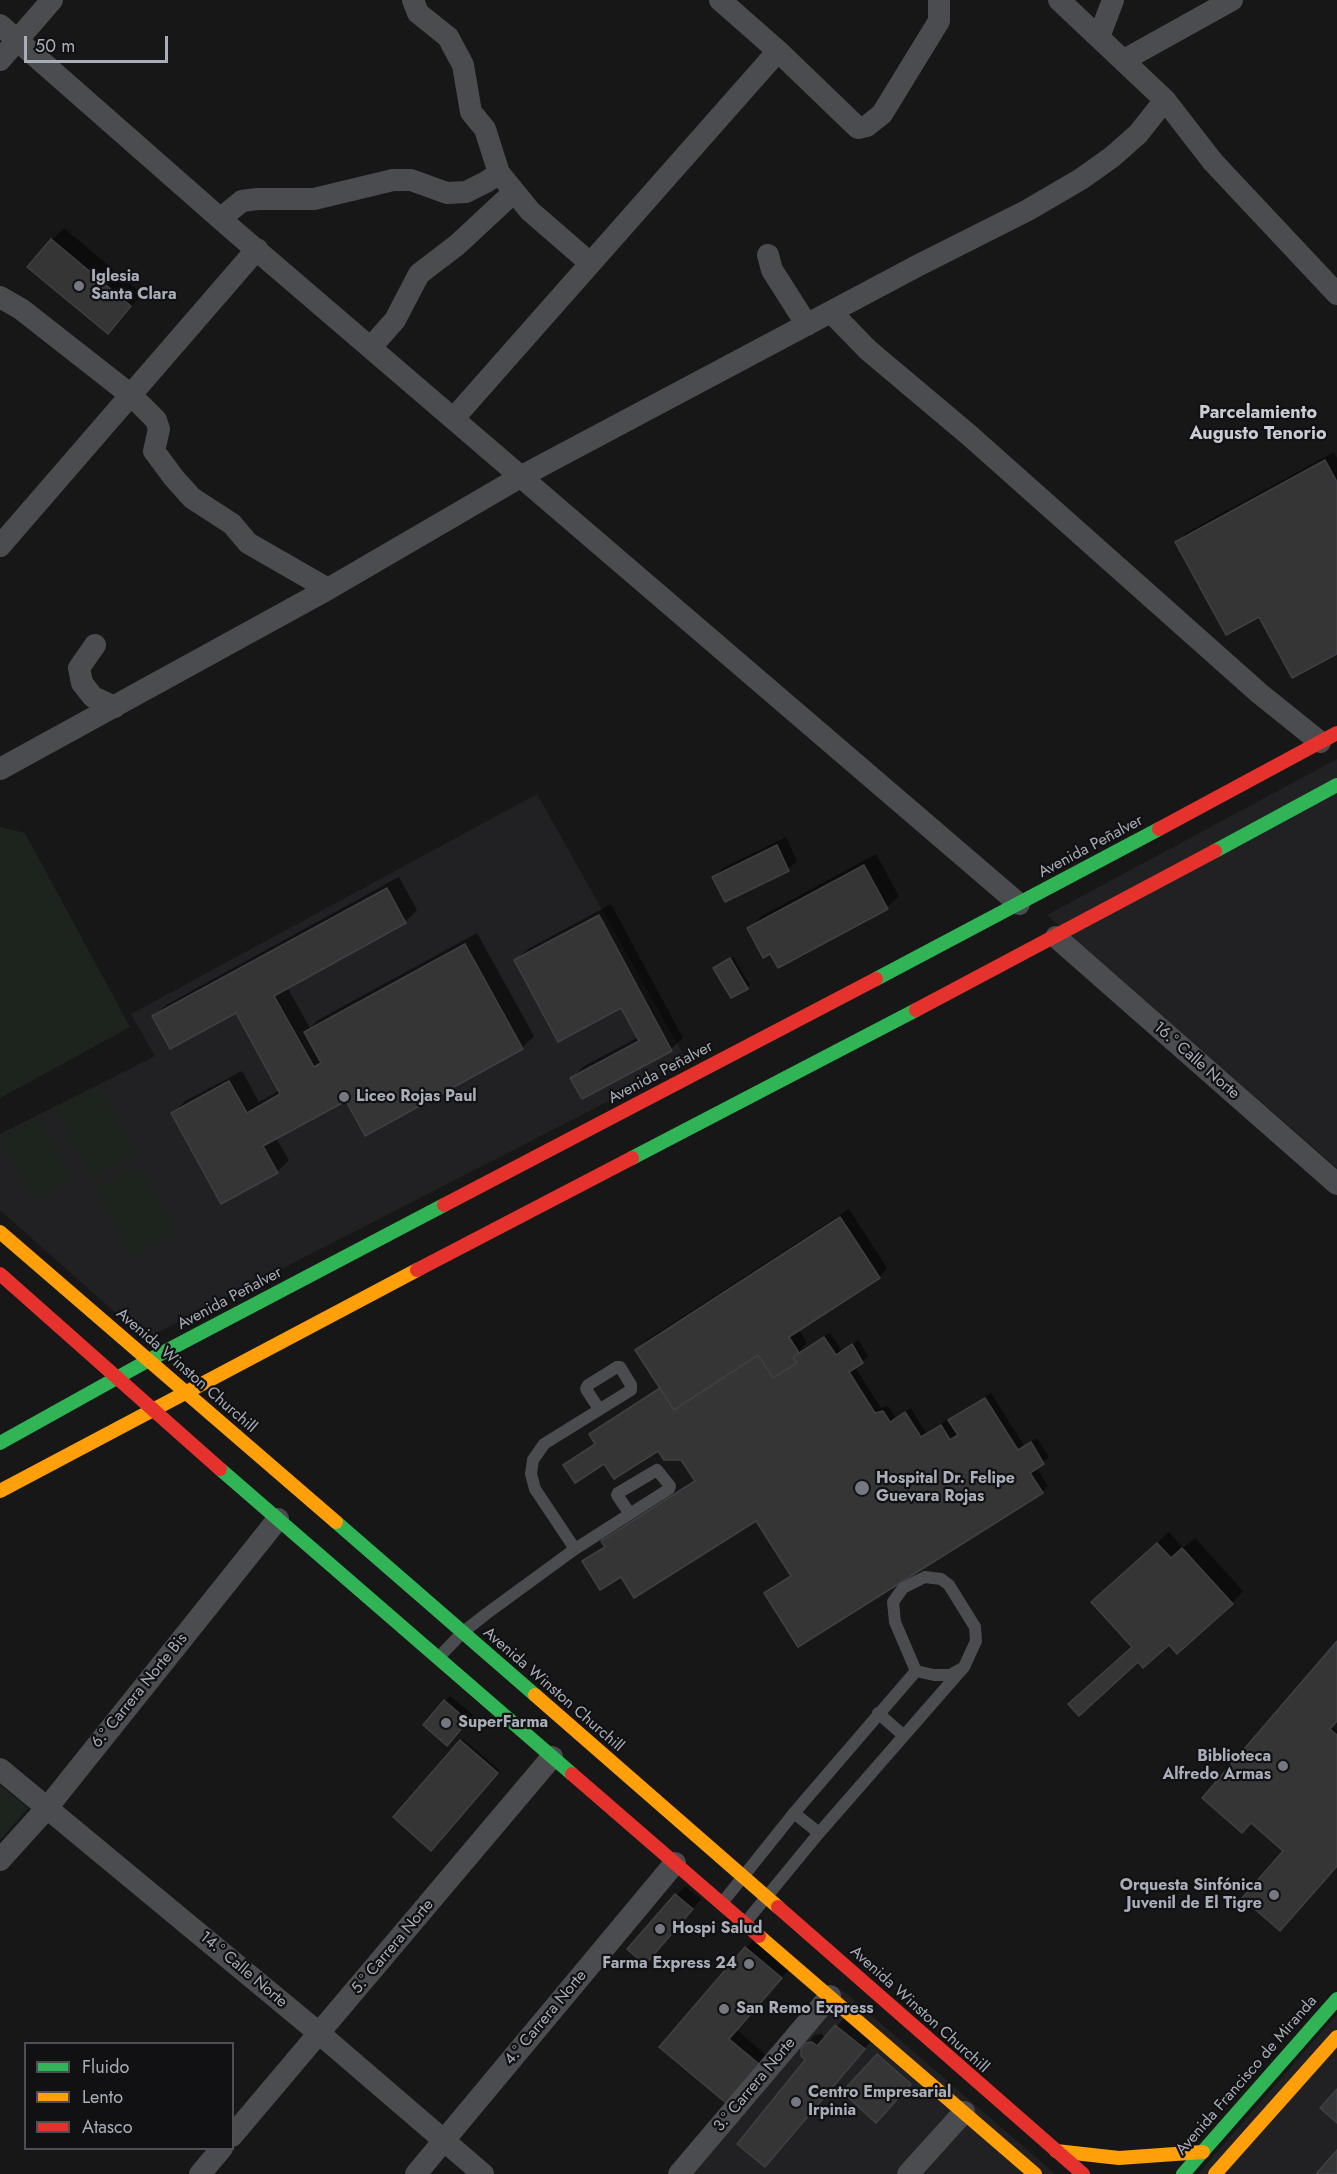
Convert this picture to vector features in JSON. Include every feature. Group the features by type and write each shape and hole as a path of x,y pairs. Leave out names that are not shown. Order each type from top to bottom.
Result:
{"street":[{"path":"0,60 8,32 52,0"},
{"path":"413,0 418,13 448,38 463,65 471,112 485,129 499,173 531,211 590,263"},
{"path":"720,0 778,51 858,128 867,126 882,114 939,21 939,0"},
{"path":"1059,0 1166,100 1214,162 1336,292"},
{"path":"1099,37 1113,0"},
{"path":"1124,60 1232,0"},
{"path":"8,32 1019,904"},
{"path":"454,418 778,51"},
{"path":"0,769 328,589 522,476 1028,210 1081,179 1112,157 1138,134 1166,100"},
{"path":"221,218 242,201 314,199 393,180 411,180 447,193 466,192 499,173"},
{"path":"371,347 395,320 419,274 457,245 514,192"},
{"path":"0,546 257,249"},
{"path":"768,255 772,270 807,325"},
{"path":"0,297 21,309 132,396 156,420 159,429 154,452 192,498 231,524 248,543 328,589"},
{"path":"831,312 868,350 969,435 1259,693 1328,738"},
{"path":"95,645 79,668 82,683 93,697 115,707"},
{"name":"Avenida Peñalver","path":"0,1443 149,1360 1019,904 1328,738"},
{"path":"0,1491 150,1409 1056,937 1337,785"},
{"name":"16.° Calle Norte","path":"1056,937 1337,1185"},
{"name":"Avenida Winston Churchill","path":"0,1232 1083,2174"},
{"path":"0,1274 118,1377 150,1409 1035,2174"},
{"name":"6.° Carrera Norte Bis","path":"0,1860 47,1808 278,1519"},
{"name":"5.° Carrera Norte","path":"234,2134 552,1757"},
{"name":"14.° Calle Norte","path":"0,1769 320,2034 483,2174"},
{"name":"4.° Carrera Norte","path":"416,2174 675,1863"},
{"name":"3.° Carrera Norte","path":"679,2174 830,1996"},
{"name":"Avenida Francisco de Miranda","path":"1183,2174 1337,1999"},
{"path":"1215,2174 1337,2037"},
{"path":"908,2174 964,2112"},
{"path":"200,2174 220,2150"},
{"path":"1056,2151 1119,2158 1203,2152"}],"lane":[{"path":"575,1549 534,1489 531,1474 533,1460 544,1444 599,1409"},
{"path":"438,1658 462,1633 575,1549 630,1514"},
{"path":"745,1923 819,1833 964,1667 976,1641 975,1627 949,1585 941,1579 925,1577 903,1588 893,1602 895,1622 916,1671"},
{"path":"916,1671 934,1675 950,1675 964,1667"},
{"path":"721,1904 794,1813 916,1671"},
{"path":"878,1713 903,1735"},
{"path":"794,1813 819,1833"}],"shaded area":[{"path":"1337,759 1337,1168 1047,915"},
{"name":"Liceo Rojas Paul","path":"537,794 687,1061 145,1339 0,1210 0,1134 155,1056 131,1014"},
{"path":"0,827 25,833 130,1027 0,1098"},
{"path":"99,1085 135,1155 91,1179 54,1108"},
{"path":"39,1117 74,1178 35,1200 0,1139"},
{"path":"140,1165 177,1235 132,1258 95,1188"},
{"path":"0,1785 28,1808 0,1840"},
{"path":"841,1989 1055,2174 684,2174"},
{"path":"1337,2014 1337,2174 1198,2174"}],"building":[{"name":"Iglesia Santa Clara","path":"51,239 131,306 108,334 27,267"},
{"path":"1325,460 1337,482 1337,654 1292,678 1259,617 1226,635 1175,542"},
{"path":"777,845 789,871 725,902 712,877"},
{"path":"864,865 888,909 778,968 770,954 763,958 747,928"},
{"path":"387,888 406,923 274,996 314,1067 321,1063 304,1032 465,944 523,1049 365,1136 346,1101 263,1146 278,1173 221,1204 171,1113 229,1081 247,1113 280,1094 236,1013 170,1049 152,1016"},
{"path":"599,915 672,1051 582,1099 570,1078 639,1041 621,1008 558,1042 514,960"},
{"path":"730,958 748,989 731,998 713,968"},
{"path":"840,1217 880,1278 789,1337 799,1353 793,1357 797,1363 773,1378 758,1355 674,1410 635,1350"},
{"name":"Hospital Dr. Felipe Guevara Rojas","path":"824,1337 836,1355 852,1344 863,1363 849,1372 875,1413 883,1411 890,1422 905,1412 921,1437 941,1425 950,1440 958,1435 948,1420 985,1398 1018,1450 1031,1442 1044,1464 1030,1473 1043,1493 798,1647 764,1593 791,1576 756,1521 634,1598 621,1577 600,1590 582,1561 605,1547 601,1541 695,1481 681,1460 664,1460 658,1451 614,1479 604,1464 575,1483 563,1465 595,1444 589,1434 660,1388 674,1410 758,1355 773,1378 797,1363 793,1357"},
{"path":"1157,1543 1171,1558 1182,1548 1233,1604 1177,1654 1169,1645 1143,1668 1138,1662 1079,1716 1068,1704 1132,1647 1091,1602"},
{"name":"Biblioteca Alfredo Armas","path":"1337,1641 1337,1721 1330,1729 1337,1735 1337,1866 1280,1931 1242,1898 1283,1851 1251,1823 1242,1833 1202,1798"},
{"name":"SuperFarma","path":"444,1700 468,1721 447,1746 423,1725"},
{"path":"460,1740 498,1773 431,1851 393,1817"},
{"name":"Hospi Salud","path":"675,1894 693,1909 645,1965 627,1949"},
{"name":"San Remo Express","path":"745,1947 782,1978 729,2039 759,2064 726,2103 659,2047"},
{"name":"Centro Empresarial Irpinia","path":"835,2025 865,2049 765,2167 737,2144 805,2060 801,2056 801,2049 805,2043 812,2042 817,2046"},
{"path":"877,2054 911,2084 876,2123 842,2092"},
{"path":"1337,2089 1337,2123 1320,2108"},
{"path":"1337,2150 1337,2174 1316,2174"}],"traffic: fast":[{"path":"1215,851 1337,785"},
{"path":"876,979 1159,829"},
{"path":"632,1158 916,1010"},
{"path":"0,1443 149,1360 444,1205"},
{"path":"220,1469 572,1774"},
{"path":"336,1522 535,1695"},
{"path":"1183,2174 1337,1999"}],"traffic: slow":[{"path":"0,1232 336,1522"},
{"path":"0,1491 417,1270"},
{"path":"535,1695 778,1907"},
{"path":"759,1936 1035,2174"},
{"path":"1215,2174 1337,2037"},
{"path":"1056,2151 1119,2158 1203,2152"}],"traffic: jam":[{"path":"1159,829 1337,733"},
{"path":"916,1010 1215,851"},
{"path":"444,1205 876,979"},
{"path":"417,1270 632,1158"},
{"path":"0,1274 220,1469"},
{"path":"572,1774 759,1936"},
{"path":"778,1907 1083,2174"}],"place":[{"name":"Iglesia Santa Clara","path":"79,286"},
{"name":"Liceo Rojas Paul","path":"344,1097"},
{"name":"Hospital Dr. Felipe Guevara Rojas","path":"862,1488"},
{"name":"SuperFarma","path":"446,1723"},
{"name":"Biblioteca Alfredo Armas","path":"1283,1766"},
{"name":"Orquesta Sinfónica Juvenil de El Tigre","path":"1274,1895"},
{"name":"Hospi Salud","path":"660,1929"},
{"name":"Farma Express 24","path":"749,1964"},
{"name":"San Remo Express","path":"724,2009"},
{"name":"Centro Empresarial Irpinia","path":"796,2102"}],"district":[{"name":"Parcelamiento Augusto Tenorio","path":"1258,424"}]}
